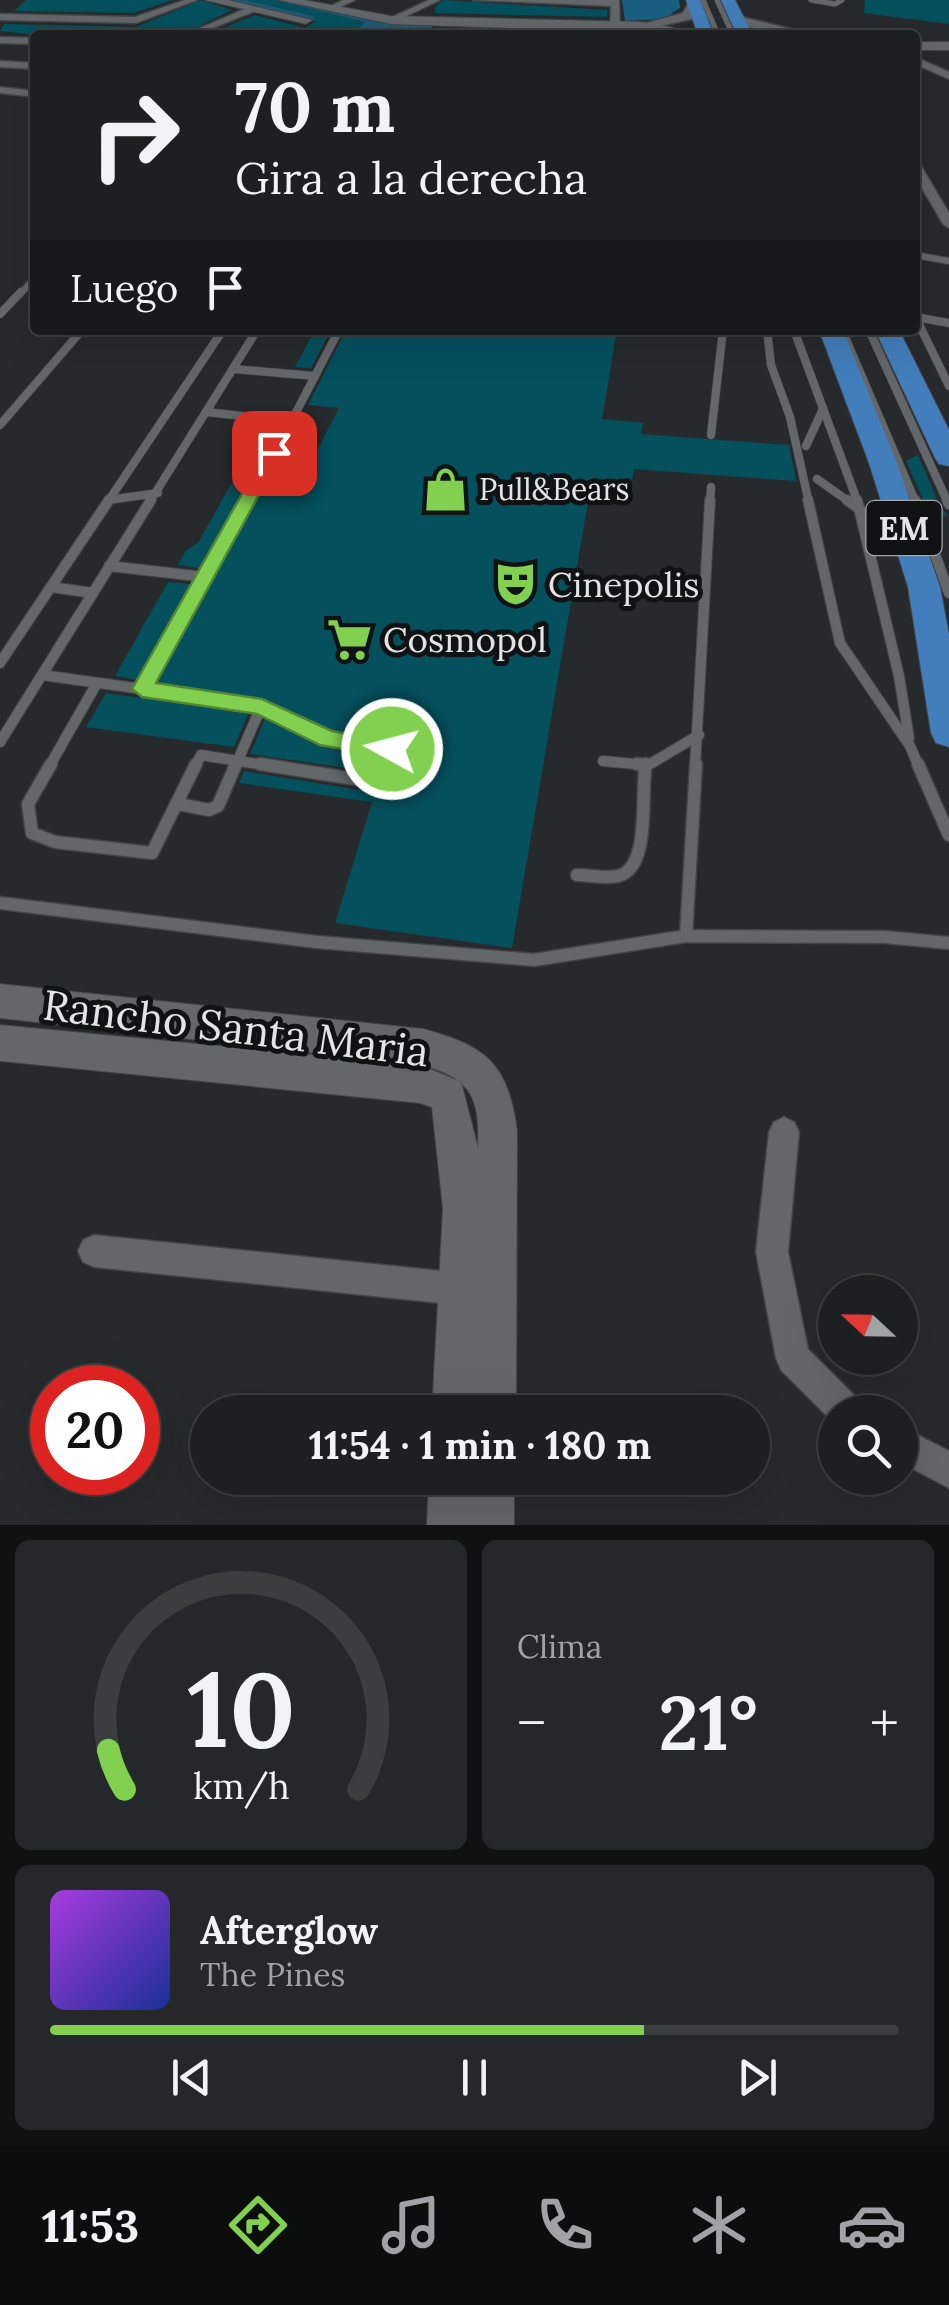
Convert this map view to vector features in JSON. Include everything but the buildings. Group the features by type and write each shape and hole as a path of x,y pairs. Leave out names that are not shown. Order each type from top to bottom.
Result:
{"main road":[{"path":"728,0 739,30"},
{"path":"642,26 687,16 700,3"},
{"path":"700,3 705,30"},
{"name":"EM","path":"833,335 883,463 924,586 949,733"},
{"name":"EM","path":"889,335 949,458"}],"street":[{"path":"0,16 136,20 193,0"},
{"path":"212,0 316,22"},
{"path":"285,0 430,28 487,22 670,30"},
{"path":"329,9 350,0"},
{"path":"391,20 436,0"},
{"path":"477,0 615,2 616,30"},
{"path":"201,30 252,8"},
{"path":"465,30 487,22"},
{"path":"0,40 30,41"},
{"path":"920,49 949,49"},
{"path":"0,64 30,66"},
{"path":"943,70 949,76"},
{"path":"0,90 30,93"},
{"path":"920,175 949,224"},
{"name":"Rancho Santa Maria","path":"0,1001 423,1047 479,1068 494,1094 498,1131 493,1395"},
{"name":"Rancho Santa Maria","path":"0,1043 420,1084 448,1095 460,1134 456,1395"},
{"path":"784,1132 772,1252 794,1358 830,1395"},
{"path":"94,1251 460,1289"},
{"path":"918,1453 949,1470"},
{"path":"452,1525 453,1495"},
{"path":"490,1525 491,1495"}],"lane":[{"path":"717,0 739,30"},
{"path":"810,0 835,4 842,0"},
{"path":"700,3 714,12 718,30"},
{"path":"920,255 949,261"},
{"path":"0,314 30,283"},
{"path":"920,317 949,324"},
{"path":"920,326 949,386"},
{"path":"0,425 78,335"},
{"path":"0,663 220,335"},
{"path":"0,742 254,335"},
{"path":"142,689 205,577 280,421 315,376 336,335"},
{"path":"711,436 722,335"},
{"path":"767,335 771,366 790,417 840,643 910,746 949,835"},
{"path":"796,335 861,510 900,676 910,746"},
{"path":"844,335 921,515 949,593"},
{"path":"871,335 949,504"},
{"path":"233,369 315,376"},
{"path":"806,446 823,410"},
{"path":"206,412 280,421"},
{"path":"816,479 861,510"},
{"path":"686,936 711,487"},
{"path":"108,500 158,494"},
{"path":"109,566 205,577"},
{"path":"51,587 92,592"},
{"path":"42,675 262,707 328,739 392,749"},
{"path":"98,682 28,804 32,833 55,842 144,854 158,846 201,755 380,783"},
{"path":"178,804 214,810 262,707"},
{"path":"603,761 645,765 699,735"},
{"path":"577,875 619,876 634,868 640,850 645,765"},
{"path":"0,902 317,942 534,960 686,936 885,938 949,943"}],"shaded area":[{"path":"217,0 276,0 379,21 429,24 434,30 359,30"},
{"path":"622,0 679,0 680,8 663,19 625,21"}],"place":[{"name":"Pull&Bears","path":"446,489"},
{"name":"Cinepolis","path":"515,584"},
{"name":"Cosmopol","path":"350,639"}],"route":[{"path":"274,453 142,689 262,707 328,739 392,749"}]}
